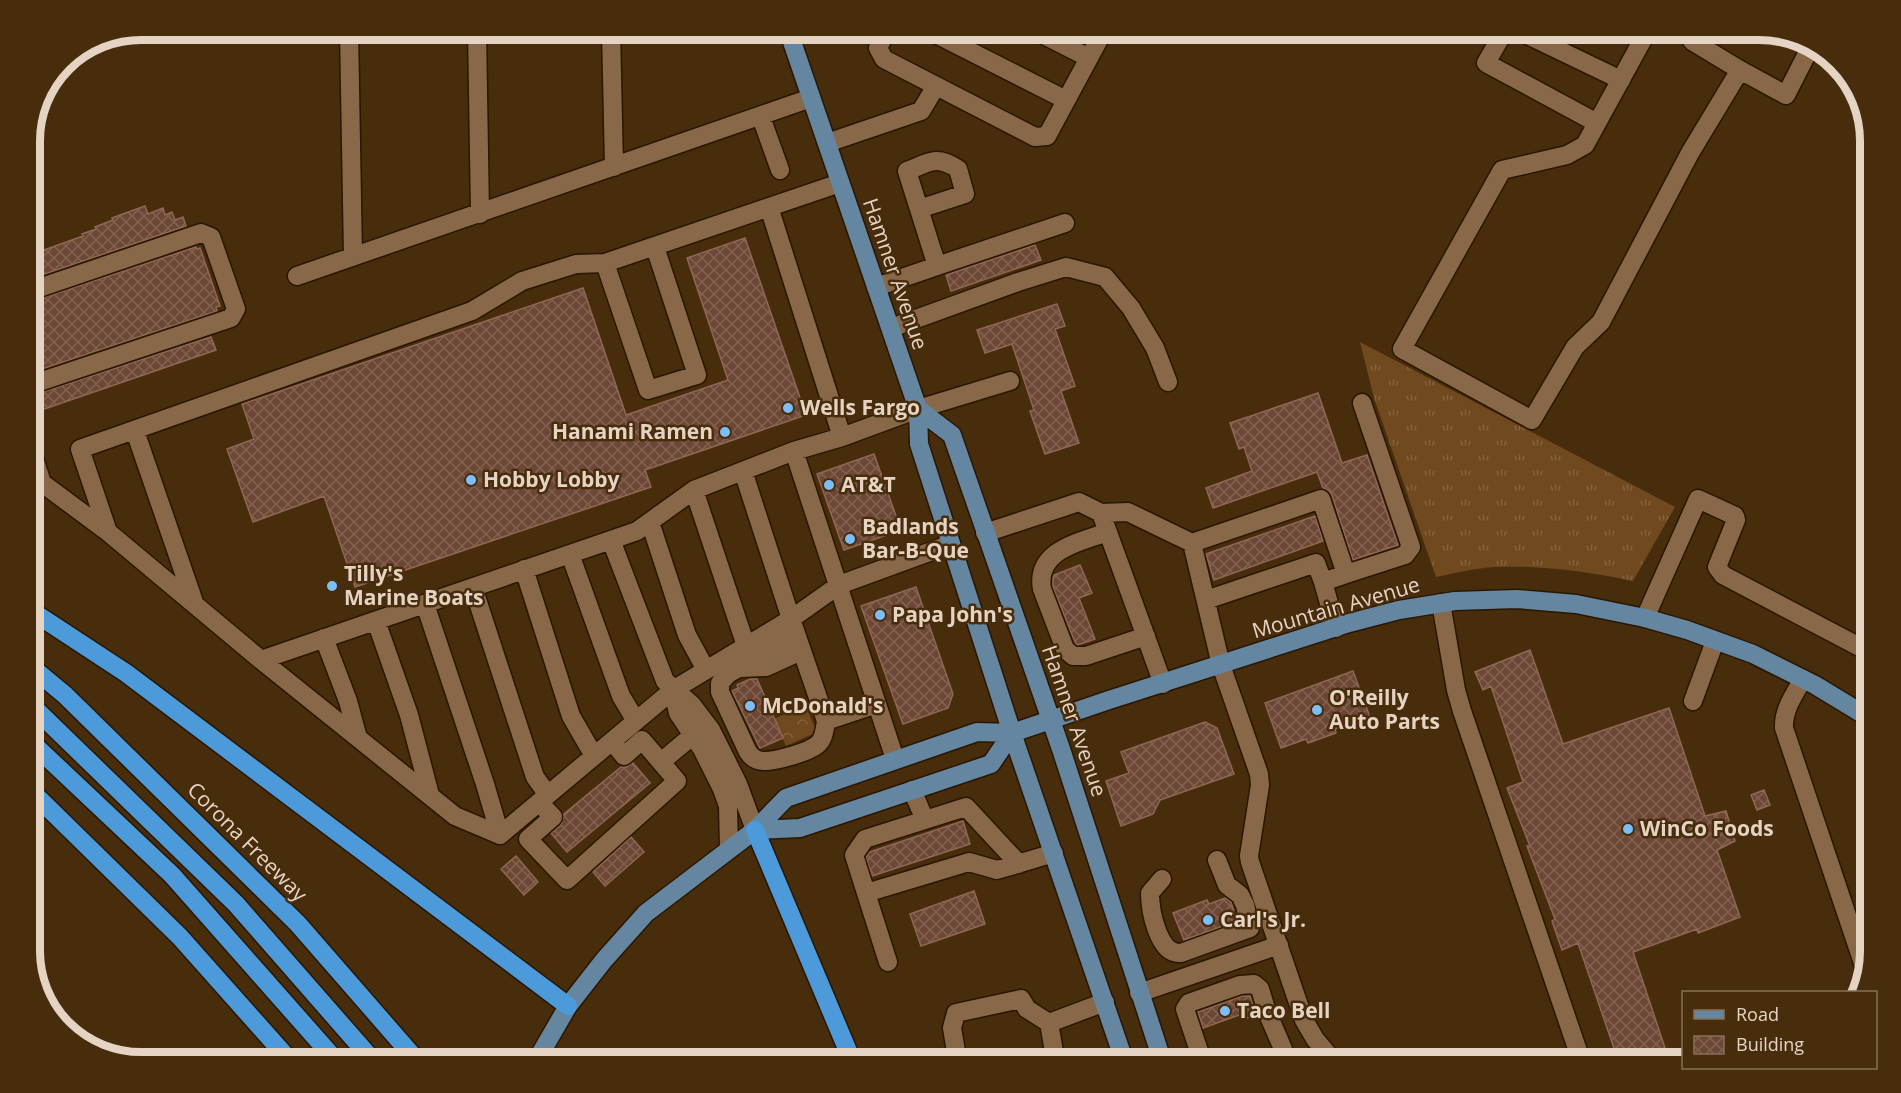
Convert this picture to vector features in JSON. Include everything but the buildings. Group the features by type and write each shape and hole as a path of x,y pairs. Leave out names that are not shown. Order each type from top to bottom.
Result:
{"highway":[{"path":"41,617 135,680 568,1006"},
{"name":"Corona Freeway","path":"41,675 65,695 298,924 409,1052"},
{"path":"41,715 236,904 365,1052"},
{"path":"41,751 172,874 328,1052"},
{"path":"41,801 180,937 282,1052"},
{"path":"755,830 848,1052"}],"main road":[{"name":"Hamner Avenue","path":"791,40 918,409 919,444 1012,733 1121,1052"},
{"name":"Hamner Avenue","path":"918,409 952,435 1061,748 1159,1052"},
{"name":"Mountain Avenue","path":"1012,733 1336,628 1399,610 1455,601 1517,600 1576,604 1645,618 1753,654 1860,712"},
{"path":"541,1052 568,1006 604,960 646,913 755,830 786,798 977,732 1012,733"},
{"path":"755,830 800,828 991,764 1012,733"}],"lane":[{"path":"349,40 353,257"},
{"path":"477,40 480,214"},
{"path":"611,40 614,167"},
{"path":"882,40 878,48 884,59 1035,137 1047,136 1099,40"},
{"path":"948,40 1066,100"},
{"path":"1054,40 1089,58"},
{"path":"1499,40 1486,63 1598,123"},
{"path":"1538,40 1621,80"},
{"path":"1637,40 1621,80 1586,146 1567,155 1502,170 1402,349 1532,420 1575,347 1601,322 1690,153 1740,70"},
{"path":"1693,40 1786,95 1808,53"},
{"path":"829,149 921,111 936,86"},
{"path":"297,276 811,98"},
{"path":"761,117 780,170"},
{"path":"108,531 80,449 472,311 522,281 576,264 604,262 655,247 840,183"},
{"path":"769,207 842,436"},
{"path":"919,209 937,266"},
{"path":"876,287 1065,223"},
{"path":"41,287 201,233 211,237 236,309 231,318 41,381"},
{"path":"604,262 648,390 697,375 655,247"},
{"path":"891,328 1066,267 1105,277 1131,308 1155,348 1168,382"},
{"path":"261,660 638,531 694,490 794,451 1010,381"},
{"path":"1323,582 1405,555 1411,547 1362,403"},
{"path":"135,430 195,605"},
{"path":"794,451 895,759"},
{"path":"742,471 796,635 826,721 820,742 811,749 762,762 752,758 719,688 723,679 740,668 766,667 796,635 839,585 951,544"},
{"path":"41,480 42,483 108,531 261,660 455,816 500,835"},
{"path":"694,490 746,646"},
{"path":"985,533 1079,502 1101,513 1128,512 1192,543 1321,499 1346,574"},
{"path":"1645,618 1698,499 1736,516 1718,567 1723,575 1860,647"},
{"path":"1101,513 1163,684"},
{"path":"650,522 687,635 706,670"},
{"path":"1108,532 1054,554 1043,568 1042,589 1065,649 1073,656 1086,656 1146,636"},
{"path":"611,540 665,681 692,705 711,730 738,784 755,830"},
{"path":"1192,543 1221,665 1259,774 1260,785 1250,856 1304,1020 1326,1052"},
{"path":"570,554 621,696 636,721"},
{"path":"1206,600 1316,563 1336,628"},
{"path":"524,569 571,716 594,756"},
{"path":"472,587 535,777 553,817 528,839 567,880 677,781 642,740 624,756 612,741"},
{"path":"1441,603 1456,690 1462,711 1578,1052"},
{"path":"425,604 500,835"},
{"path":"376,621 409,715 430,795"},
{"path":"500,835 673,690 746,646 796,635"},
{"path":"324,638 348,701 358,738"},
{"path":"1693,701 1715,640"},
{"path":"1803,679 1787,709 1784,728 1860,954"},
{"path":"673,690 678,713 706,757 728,806 729,849"},
{"path":"826,721 877,704"},
{"path":"661,762 692,736"},
{"path":"912,790 925,820"},
{"path":"888,962 854,855 865,839 966,807 1019,864"},
{"path":"866,893 969,862 997,870 1054,853"},
{"path":"1162,879 1150,893 1150,910 1165,947 1176,954 1181,953 1250,928 1240,895 1227,885 1216,860"},
{"path":"1139,993 1279,945"},
{"path":"1199,1052 1185,1009 1189,1003 1240,985 1254,984 1260,989 1283,1049"},
{"path":"956,1052 952,1028 956,1012 1020,999 1027,1009 1049,1023 1054,1052"},
{"path":"1049,1023 1105,1002"}],"green space":[{"path":"1360,342 1675,507 1633,581 1530,567 1480,568 1436,577 1374,398"},
{"path":"805,705 817,732 786,746 774,719"}],"place":[{"name":"Wells Fargo","path":"788,408"},
{"name":"Hanami Ramen","path":"725,432"},
{"name":"Hobby Lobby","path":"471,480"},
{"name":"AT&T","path":"829,485"},
{"name":"Badlands Bar-B-Que","path":"850,539"},
{"name":"Tilly's Marine Boats","path":"332,586"},
{"name":"Papa John's","path":"880,615"},
{"name":"McDonald's","path":"750,706"},
{"name":"O'Reilly Auto Parts","path":"1317,710"},
{"name":"WinCo Foods","path":"1628,829"},
{"name":"Carl's Jr.","path":"1208,920"},
{"name":"Taco Bell","path":"1225,1011"}]}
